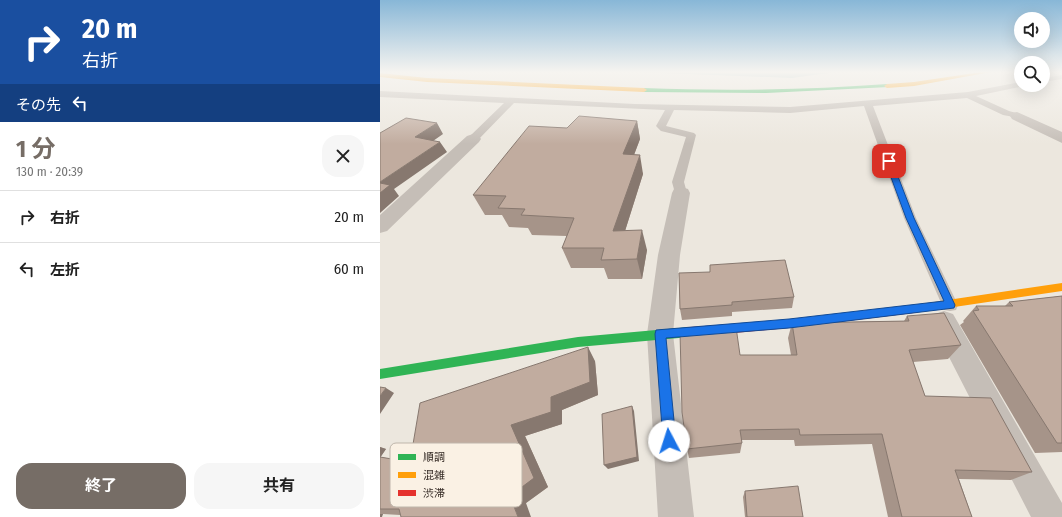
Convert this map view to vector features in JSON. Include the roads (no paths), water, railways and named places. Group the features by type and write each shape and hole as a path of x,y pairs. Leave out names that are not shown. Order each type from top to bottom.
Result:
{"main road":[{"path":"380,374 578,342 789,324 943,306 1062,287"}],"street":[{"path":"1017,116 1062,138"},
{"path":"380,226 473,139"},
{"path":"676,517 660,334 669,255 681,193"},
{"path":"943,306 1050,517"}],"lane":[{"path":"420,96 671,108 790,110 955,96"},
{"path":"970,96 1006,113 1017,116"},
{"path":"473,139 511,101"},
{"path":"868,104 943,306"},
{"path":"671,108 661,126 664,129 691,135 678,182 681,193"}]}
